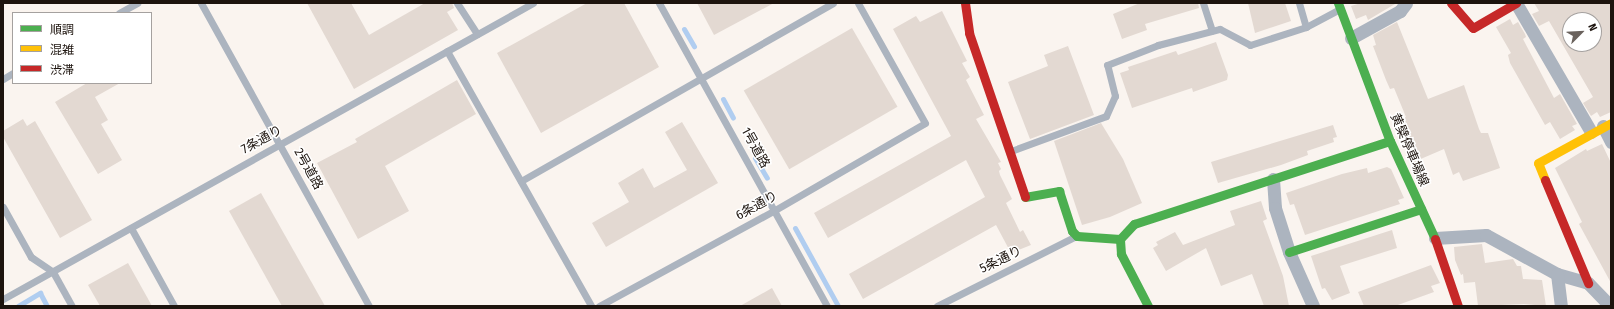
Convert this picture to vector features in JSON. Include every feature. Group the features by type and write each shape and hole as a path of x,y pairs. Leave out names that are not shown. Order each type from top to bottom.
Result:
{"street":[{"path":"965,3 970,33 1024,197 1058,191 1072,231 1077,236 1103,236 1120,239"},
{"path":"1351,38 1400,11 1406,3"},
{"path":"1451,3 1473,28 1516,3 1591,132"},
{"name":"黄檗停車場線","path":"1339,6 1390,141 1435,238 1453,286 1458,306"},
{"path":"1610,306 1588,283 1538,163 1607,124 1611,142"},
{"path":"1148,306 1121,254 1120,239 1134,224 1390,141"},
{"path":"1273,179 1275,208 1289,252 1313,306"},
{"path":"1289,252 1421,209"},
{"path":"1435,238 1486,235 1557,274 1588,283"},
{"path":"1557,274 1561,306"}],"lane":[{"path":"121,12 137,3"},
{"name":"2号道路","path":"200,3 369,306"},
{"path":"457,3 477,34"},
{"name":"7条通り","path":"3,299 533,3"},
{"name":"1号道路","path":"659,3 827,306"},
{"path":"521,181 833,3"},
{"name":"6条通り","path":"599,306 775,210 925,123 858,3"},
{"path":"1203,3 1212,31"},
{"path":"1299,3 1306,27"},
{"path":"1010,151 1106,116 1115,96 1107,65 1158,45 1220,29 1250,45 1306,27 1339,6"},
{"path":"447,51 591,306"},
{"path":"3,79 12,74"},
{"path":"3,208 31,257 53,272 72,306"},
{"path":"131,228 174,306"},
{"name":"5条通り","path":"937,306 1077,236"}],"building":[{"path":"307,3 351,3 369,35 425,3 452,3 454,8 447,12 458,30 354,89"},
{"path":"587,3 624,3 659,67 541,133 497,53"},
{"path":"697,3 774,3 714,35"},
{"path":"1140,3 1198,3 1199,8 1145,24 1147,30 1122,39 1113,14"},
{"path":"1248,3 1285,3 1291,21 1255,33"},
{"path":"1361,3 1395,4 1368,20 1366,15 1356,19 1351,6"},
{"path":"1534,3 1611,3 1611,112 1600,117 1597,112 1591,116 1583,103 1593,97 1567,52 1602,52 1602,12 1562,12 1562,43 1549,21 1539,26 1532,14 1539,11"},
{"path":"942,11 967,61 962,63 970,77 966,80 984,115 976,119 1001,162 998,163 1001,169 999,171 1000,175 1012,199 1006,203 1020,232 1023,230 1031,245 1011,253 996,225 863,299 849,274 985,197 966,160 828,238 814,213 951,136 893,29 916,16 920,22"},
{"path":"1510,19 1513,25 1518,22 1525,34 1526,37 1523,39 1554,98 1560,94 1577,124 1572,126 1575,130 1560,139 1550,122 1545,125 1510,63 1508,55 1511,53 1496,27"},
{"path":"1397,22 1428,99 1464,85 1479,129 1481,133 1488,133 1500,168 1463,181 1459,172 1453,175 1444,149 1416,161 1402,123 1402,119 1406,117 1394,88 1390,89 1373,46 1376,45 1373,35"},
{"path":"852,28 898,107 789,169 744,90"},
{"path":"1216,42 1228,75 1227,80 1193,92 1192,88 1132,108 1120,73 1129,70 1128,67 1176,51 1178,55"},
{"path":"1068,46 1094,115 1030,139 1008,82 1048,66 1044,55"},
{"path":"457,80 476,114 385,166 409,211 358,239 317,163 357,142 355,139"},
{"path":"85,84 118,84 95,97 108,120 101,124 122,160 98,174 55,102"},
{"path":"23,119 27,126 35,121 92,220 60,238 3,137 3,131"},
{"path":"682,122 718,183 606,247 592,223 629,202 618,183 643,168 654,188 687,170 665,132"},
{"path":"1101,123 1123,159 1142,203 1110,217 1082,225 1054,141"},
{"path":"1333,125 1337,137 1333,138 1334,142 1307,151 1308,155 1281,165 1218,183 1211,162"},
{"path":"1602,144 1611,163 1611,283 1579,224 1582,222 1555,168 1586,149 1587,151"},
{"path":"1419,160 1424,173 1418,176 1412,162"},
{"path":"1387,167 1391,169 1404,198 1398,200 1400,204 1305,235 1294,204 1290,205 1286,193 1342,174 1367,168 1368,173"},
{"path":"261,193 325,306 282,306 229,211"},
{"path":"1261,201 1267,219 1263,221 1283,276 1289,306 1264,306 1252,274 1221,286 1206,248 1166,271 1153,248 1158,245 1156,242 1175,232 1183,245 1235,225 1230,211"},
{"path":"1392,230 1397,248 1340,266 1350,293 1332,300 1325,288 1322,289 1311,256"},
{"path":"1482,244 1485,263 1513,259 1517,266 1521,266 1523,279 1542,280 1546,306 1524,304 1478,306 1475,282 1464,283 1463,274 1461,275 1455,260 1454,247"},
{"path":"128,263 152,306 100,306 88,285"},
{"path":"1431,265 1440,283 1431,286 1434,292 1395,306 1364,306 1358,292"},
{"path":"772,288 782,306 740,306"}],"waterway":[{"path":"684,29 694,46"},
{"path":"723,99 733,118"},
{"path":"755,158 767,178"},
{"path":"795,228 838,306"},
{"path":"18,306 40,293 47,306"}],"traffic: fast":[{"path":"1338,3 1390,141 1435,239"},
{"path":"1148,306 1121,254 1120,239 1134,224 1390,141"},
{"path":"1025,197 1059,191 1072,231 1077,236 1120,239"},
{"path":"1289,252 1421,209"}],"traffic: slow":[{"path":"1545,180 1538,163 1611,123"}],"traffic: jam":[{"path":"965,3 969,33 1025,197"},
{"path":"1451,3 1473,28 1516,3"},
{"path":"1545,180 1588,283"},
{"path":"1435,239 1458,306"}]}
